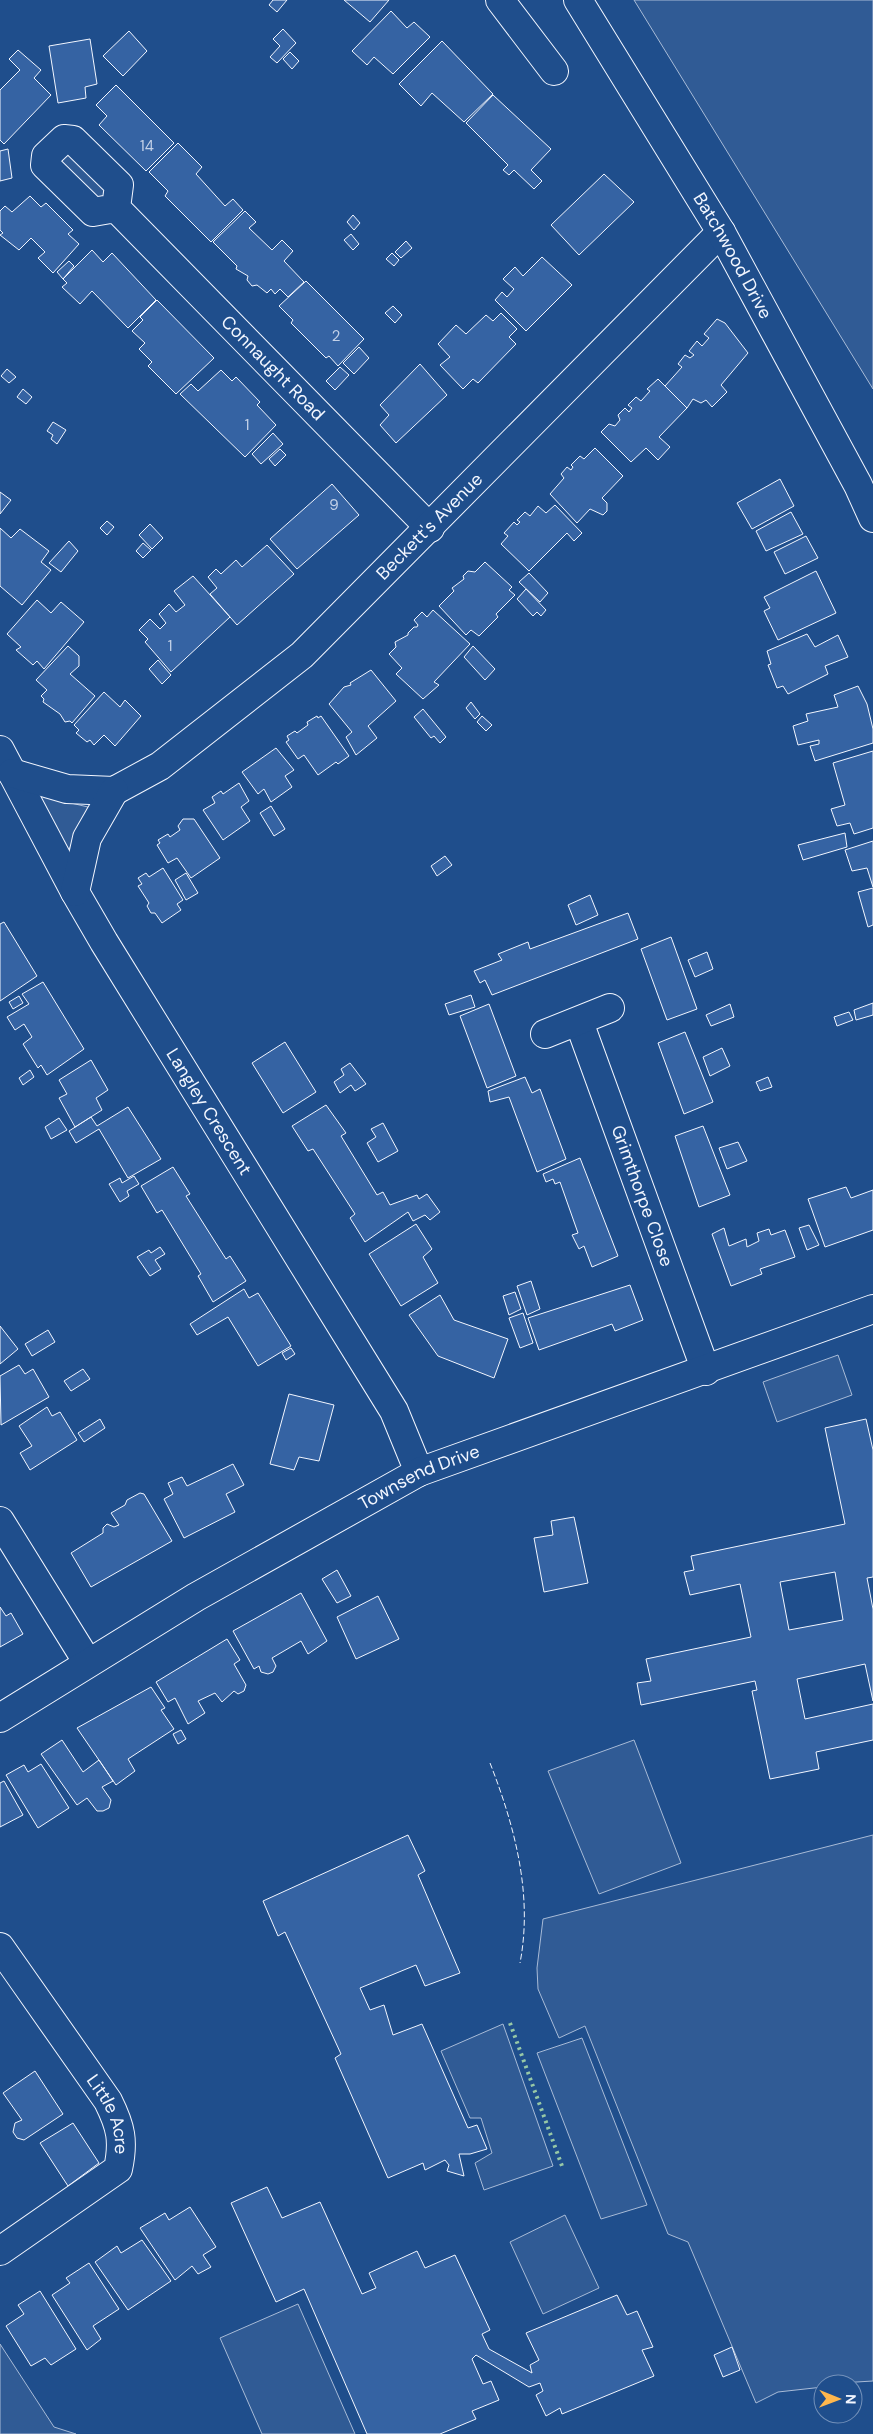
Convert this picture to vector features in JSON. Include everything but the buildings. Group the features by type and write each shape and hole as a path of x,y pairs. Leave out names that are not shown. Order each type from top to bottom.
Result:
{"street":[{"path":"502,0 554,71"},
{"name":"Batchwood Drive","path":"578,0 721,232 865,483 873,518"},
{"name":"Connaught Road","path":"116,208 430,528"},
{"name":"Beckett's Avenue","path":"114,791 160,766 302,655 430,528 721,232"},
{"path":"6,762 67,789 114,791 87,838 79,864 75,892"},
{"name":"Langley Crescent","path":"6,762 75,892 394,1411 419,1472"},
{"path":"545,1034 610,1008"},
{"name":"Grimthorpe Close","path":"579,1022 706,1371"},
{"name":"Townsend Drive","path":"0,1718 196,1597 419,1472 706,1371 873,1309"},
{"path":"0,1521 88,1662"},
{"name":"Little Acre","path":"0,1947 108,2101 120,2124 122,2150 118,2169 0,2250"}],"shaded area":[{"path":"634,0 873,0 873,389"},
{"path":"65,143 116,186 95,210 50,156"},
{"path":"37,795 88,807 67,854"},
{"path":"838,1355 852,1395 777,1422 763,1382"},
{"path":"634,1740 681,1863 599,1894 548,1771"},
{"path":"873,1835 873,2381 863,2382 863,2374 813,2374 813,2388 778,2392 756,2403 688,2242 668,2234 585,2026 559,2038 538,1989 537,1968 543,1919"},
{"path":"503,2024 553,2166 484,2190 475,2163 492,2153 481,2118 470,2118 441,2051"},
{"path":"582,2038 647,2205 601,2219 537,2053"},
{"path":"565,2215 599,2288 543,2314 510,2242"},
{"path":"298,2304 355,2434 262,2434 220,2338"},
{"path":"0,2344 54,2427 76,2434 0,2434"}],"hedge":[{"path":"510,2023 562,2166"}],"fence":[{"path":"490,1763 514,1836 523,1887 523,1938 520,1963"}]}
